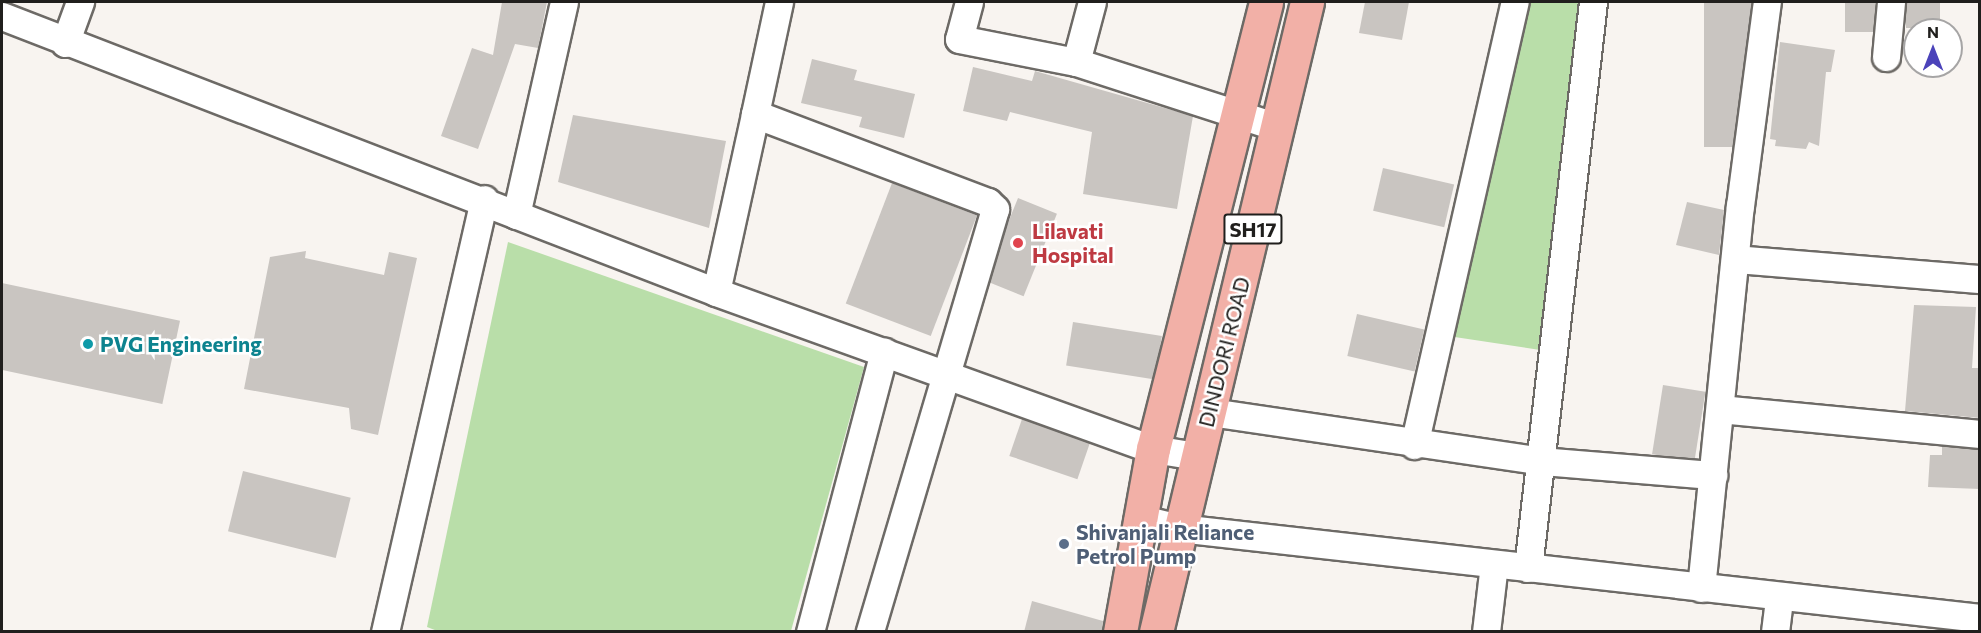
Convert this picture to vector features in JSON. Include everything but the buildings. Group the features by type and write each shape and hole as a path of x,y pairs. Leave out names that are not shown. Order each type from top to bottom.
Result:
{"main road":[{"path":"1120,632 1138,518 1153,449 1266,2"},
{"name":"DINDORI ROAD","path":"1156,632 1196,456 1211,412 1307,2"}],"street":[{"path":"65,43 80,2"},
{"path":"516,214 564,2"},
{"path":"716,291 779,2"},
{"path":"969,2 959,39 1076,62 1277,127"},
{"path":"1076,62 1092,2"},
{"path":"1414,445 1515,2"},
{"path":"1528,568 1593,2"},
{"path":"1701,588 1735,259 1767,2"},
{"path":"1886,57 1891,2"},
{"path":"2,16 65,43 484,199 516,214 716,291 1153,449 1196,456"},
{"path":"755,114 988,202 995,209 870,632"},
{"path":"385,632 484,199"},
{"path":"1735,259 1980,279"},
{"path":"810,632 885,352"},
{"path":"1720,409 1980,434"},
{"path":"1211,412 1414,445 1541,461 1713,475"},
{"path":"1138,518 1179,528 1980,618"},
{"path":"1486,632 1494,564"},
{"path":"1775,632 1779,597"}],"green space":[{"path":"1518,2 1586,2 1540,350 1448,336"},
{"path":"508,242 864,367 791,631 440,632 427,627"}],"place":[{"name":"Lilavati Hospital","path":"1018,243"},
{"name":"PVG Engineering","path":"88,344"},
{"name":"Shivanjali Reliance Petrol Pump","path":"1064,544"}]}
